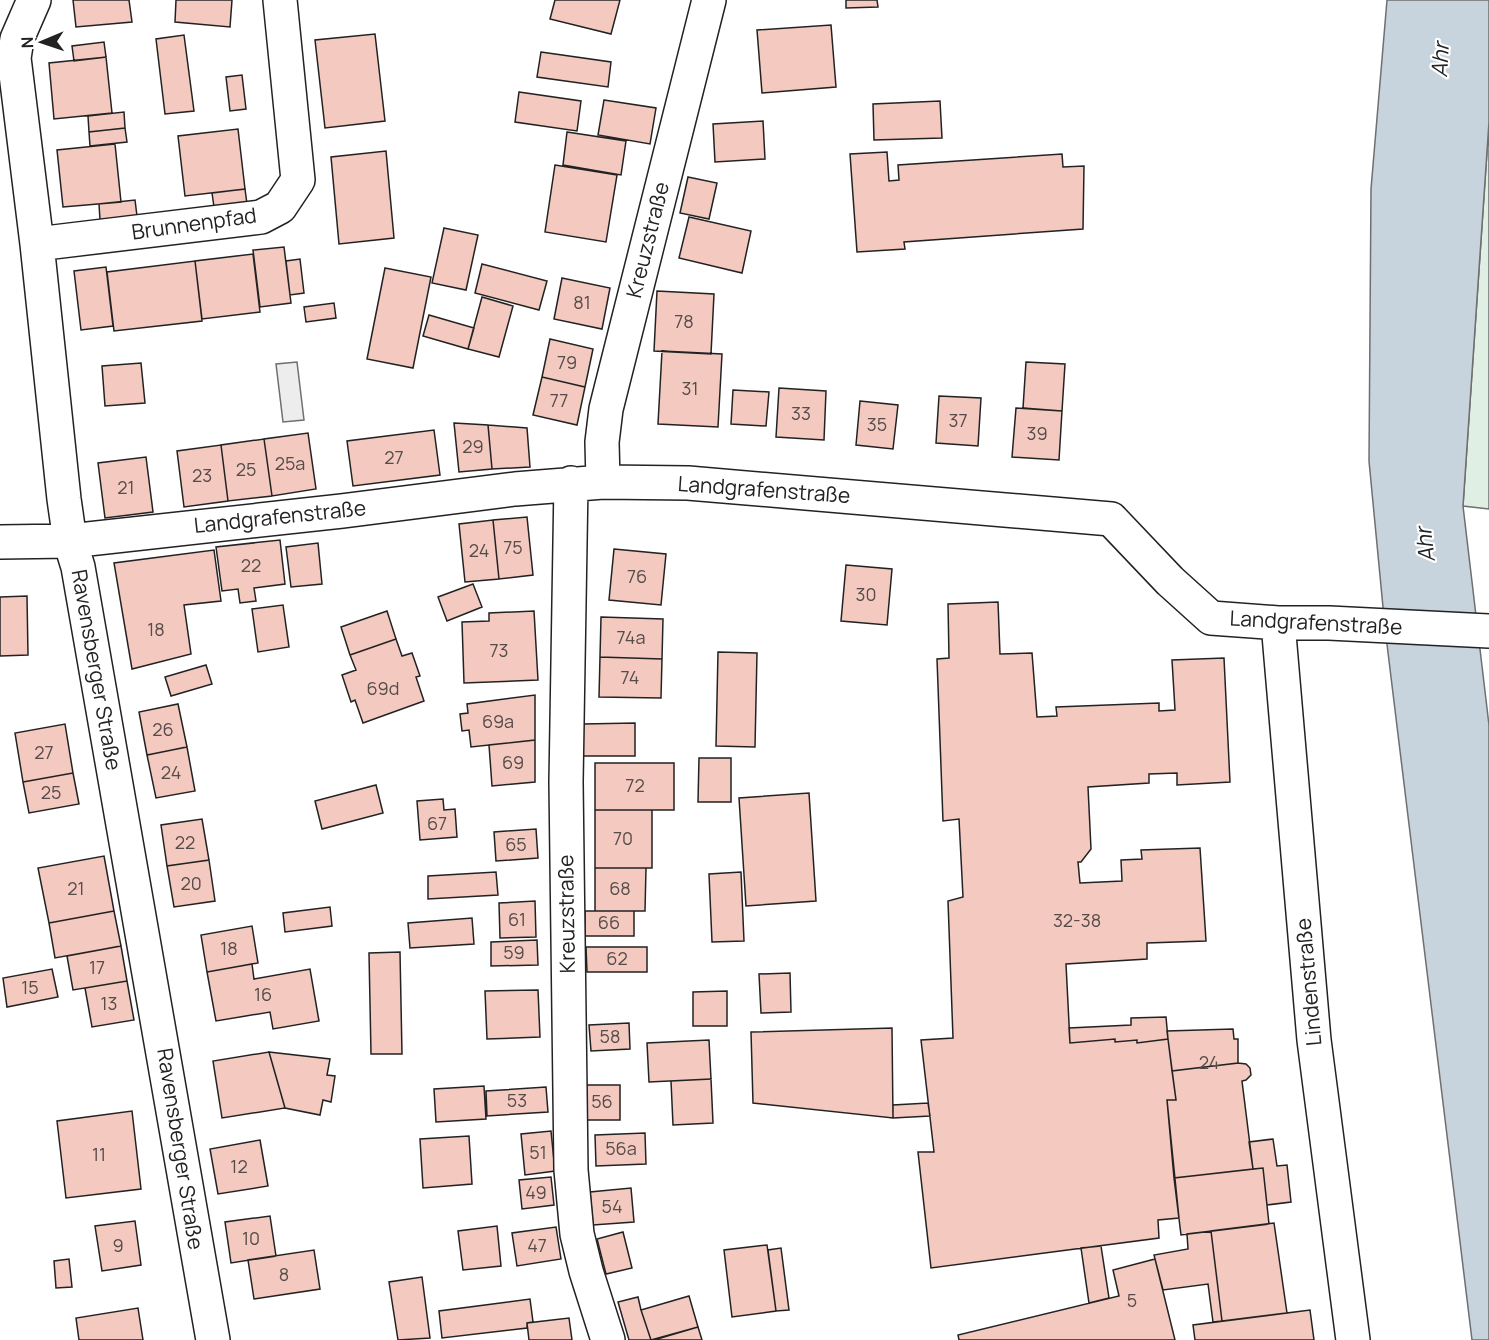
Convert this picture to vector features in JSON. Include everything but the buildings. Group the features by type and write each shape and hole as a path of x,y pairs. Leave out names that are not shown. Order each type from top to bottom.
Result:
{"street":[{"name":"Ravensberger Straße","path":"34,0 16,39 14,58 70,541 78,567 213,1340"},
{"name":"Brunnenpfad","path":"37,244 261,217 280,207 298,180 280,0"},
{"name":"Kreuzstraße","path":"608,1340 577,1234 571,1170 566,782 587,483 602,442 606,409 709,0"},
{"name":"Landgrafenstraße","path":"0,542 70,541 587,483 688,483 1112,519 1170,581 1211,618 1278,623 1329,623 1489,631"},
{"name":"Lindenstraße","path":"1278,623 1314,1040 1353,1340"}],"green space":[{"path":"1489,122 1489,509 1463,506"}],"shaded area":[{"path":"297,362 304,420 283,422 276,364"}],"water":[{"name":"Ahr","path":"1387,0 1489,0 1489,122 1463,506 1489,725 1489,1340 1472,1340 1385,628 1369,461 1371,189"}]}
